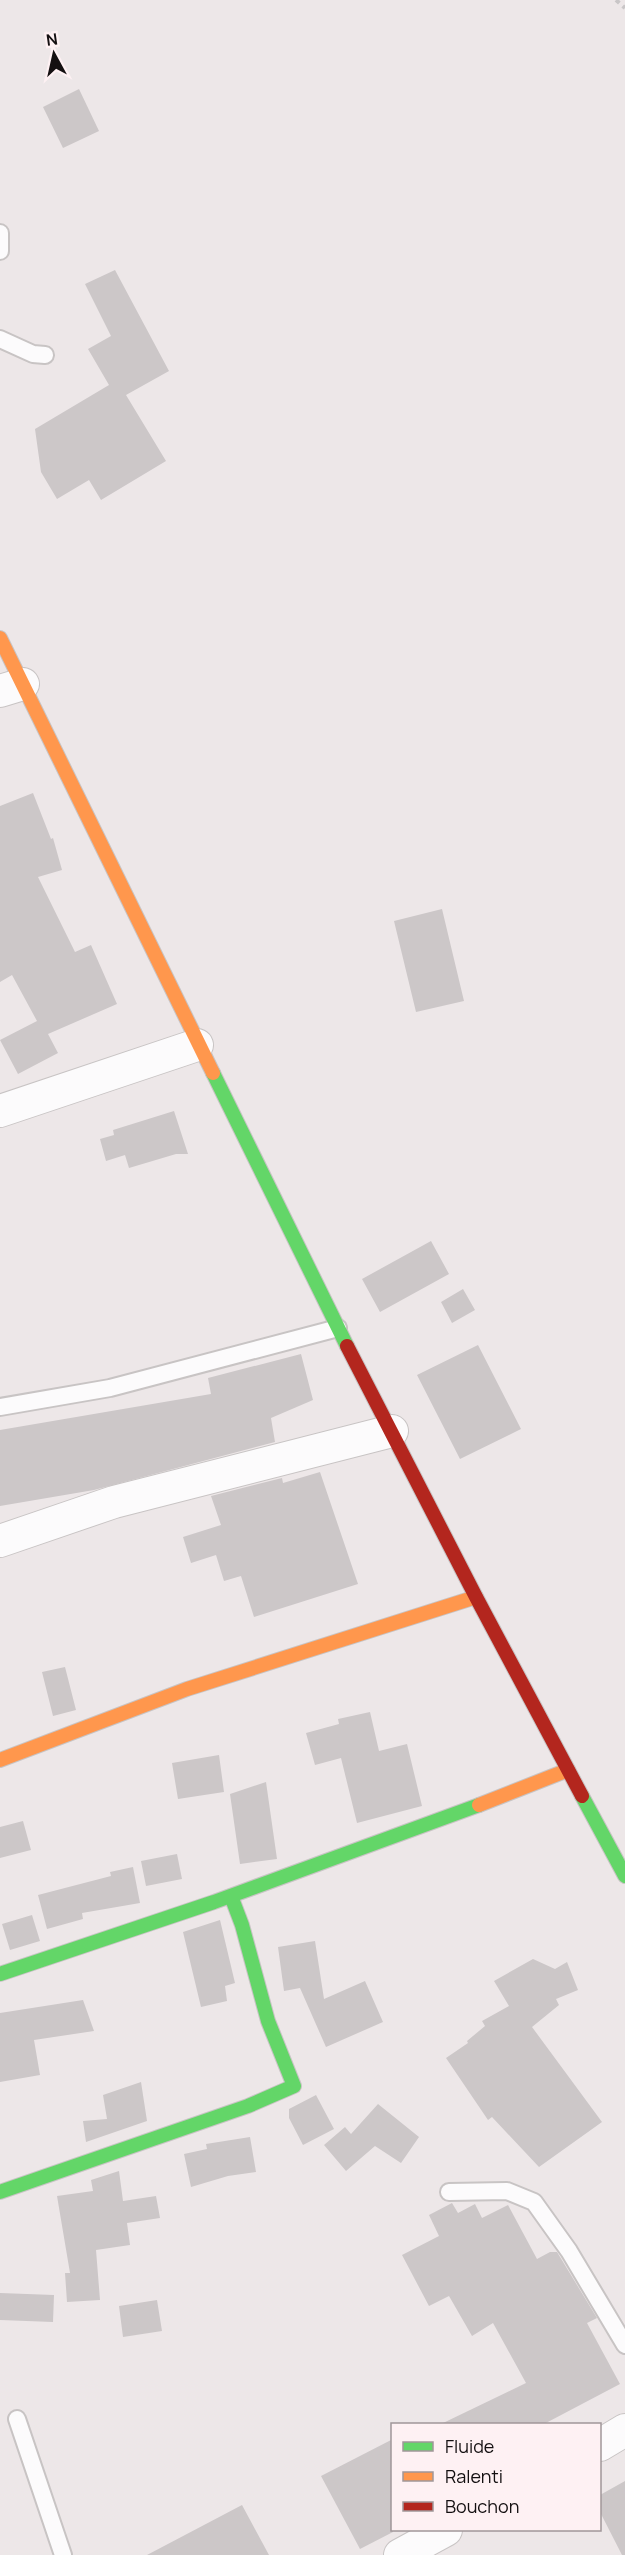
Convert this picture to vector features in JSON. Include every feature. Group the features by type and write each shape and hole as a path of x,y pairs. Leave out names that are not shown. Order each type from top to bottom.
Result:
{"street":[{"path":"0,638 11,687 197,1045 338,1328 476,1597 625,1876"},
{"path":"0,1111 197,1045"},
{"path":"0,1541 114,1502 392,1431"},
{"path":"0,1760 187,1689 476,1597"},
{"path":"0,1974 231,1896 415,1830 568,1770"},
{"path":"0,2192 248,2106 294,2086 268,2021 243,1925 231,1896"},
{"path":"601,2444 625,2430"},
{"path":"400,2555 442,2531"}],"lane":[{"path":"0,233 0,251"},
{"path":"0,339 33,354 45,355"},
{"path":"0,1407 110,1388 338,1328"},
{"path":"449,2192 507,2191 534,2202 569,2250 625,2345"},
{"path":"18,2419 63,2555"}],"path":[{"path":"616,0 625,8"}],"building":[{"path":"79,89 99,131 63,148 43,107"},
{"path":"115,270 169,371 126,395 166,461 101,500 89,480 57,499 41,472 35,429 109,385 88,349 111,336 85,284"},
{"path":"33,793 51,839 53,838 62,870 38,877 75,952 91,945 117,1004 48,1034 58,1053 18,1074 0,1040 37,1021 12,975 0,982 0,806"},
{"path":"442,909 464,1001 416,1012 394,921"},
{"path":"174,1111 188,1154 176,1154 129,1168 125,1155 106,1161 100,1139 114,1135 113,1130"},
{"path":"431,1241 449,1274 380,1312 362,1279"},
{"path":"463,1289 475,1310 452,1323 441,1302"},
{"path":"478,1345 521,1429 460,1459 417,1375"},
{"path":"301,1354 313,1400 271,1418 275,1442 94,1490 0,1506 0,1430 211,1394 208,1378"},
{"path":"320,1472 358,1584 254,1617 241,1576 224,1581 216,1555 191,1563 183,1537 221,1525 211,1496 282,1478 283,1483"},
{"path":"65,1667 76,1710 53,1716 42,1672"},
{"path":"370,1712 379,1751 407,1744 422,1806 357,1823 341,1758 315,1765 306,1733 339,1724 338,1719"},
{"path":"219,1755 224,1792 178,1799 172,1763"},
{"path":"266,1782 277,1859 240,1864 230,1794"},
{"path":"23,1821 31,1850 0,1858 0,1827"},
{"path":"177,1854 182,1879 146,1886 141,1861"},
{"path":"133,1867 140,1903 82,1913 83,1919 47,1929 38,1895 111,1876 110,1872"},
{"path":"32,1915 40,1941 10,1950 2,1924"},
{"path":"220,1920 235,1983 225,1986 227,2001 201,2007 183,1932"},
{"path":"315,1941 324,1999 365,1981 383,2022 326,2047 300,1988 284,1991 278,1947"},
{"path":"533,1959 555,1969 567,1962 578,1990 556,1999 559,2005 532,2027 602,2122 539,2167 492,2117 488,2120 446,2058 468,2043 467,2041 485,2026 482,2021 509,2006 494,1981"},
{"path":"83,2000 94,2031 34,2040 40,2075 0,2082 0,2013"},
{"path":"141,2082 147,2121 86,2142 83,2121 107,2119 103,2095"},
{"path":"316,2095 334,2129 303,2145 289,2118 289,2109"},
{"path":"378,2104 419,2137 401,2163 375,2146 346,2171 324,2145 345,2127 351,2134"},
{"path":"250,2137 256,2172 228,2176 191,2187 184,2154 207,2149 206,2144"},
{"path":"119,2171 123,2201 156,2196 160,2218 127,2223 130,2245 96,2250 100,2300 67,2302 65,2273 70,2273 57,2196 93,2191 91,2180"},
{"path":"452,2203 458,2213 475,2204 482,2218 508,2205 537,2259 550,2252 557,2252 597,2318 587,2323 620,2384 546,2423 443,2423 526,2383 493,2323 472,2336 449,2296 429,2306 402,2255 439,2236 429,2215"},
{"path":"0,2293 54,2295 53,2322 0,2320"},
{"path":"157,2300 162,2331 123,2337 119,2306"},
{"path":"391,2440 391,2531 393,2532 360,2549 321,2476"},
{"path":"625,2481 625,2555 622,2555 601,2514 601,2494"},
{"path":"242,2505 269,2555 147,2555"}],"traffic: fast":[{"path":"213,1073 347,1346"},
{"path":"582,1796 625,1876"},
{"path":"0,1974 214,1902 479,1805"},
{"path":"0,2192 248,2106 294,2086 268,2021 242,1925 231,1896"}],"traffic: slow":[{"path":"0,638 213,1073"},
{"path":"0,1760 187,1689 476,1597"},
{"path":"479,1805 568,1770"}],"traffic: jam":[{"path":"347,1346 476,1597 582,1796"}]}
